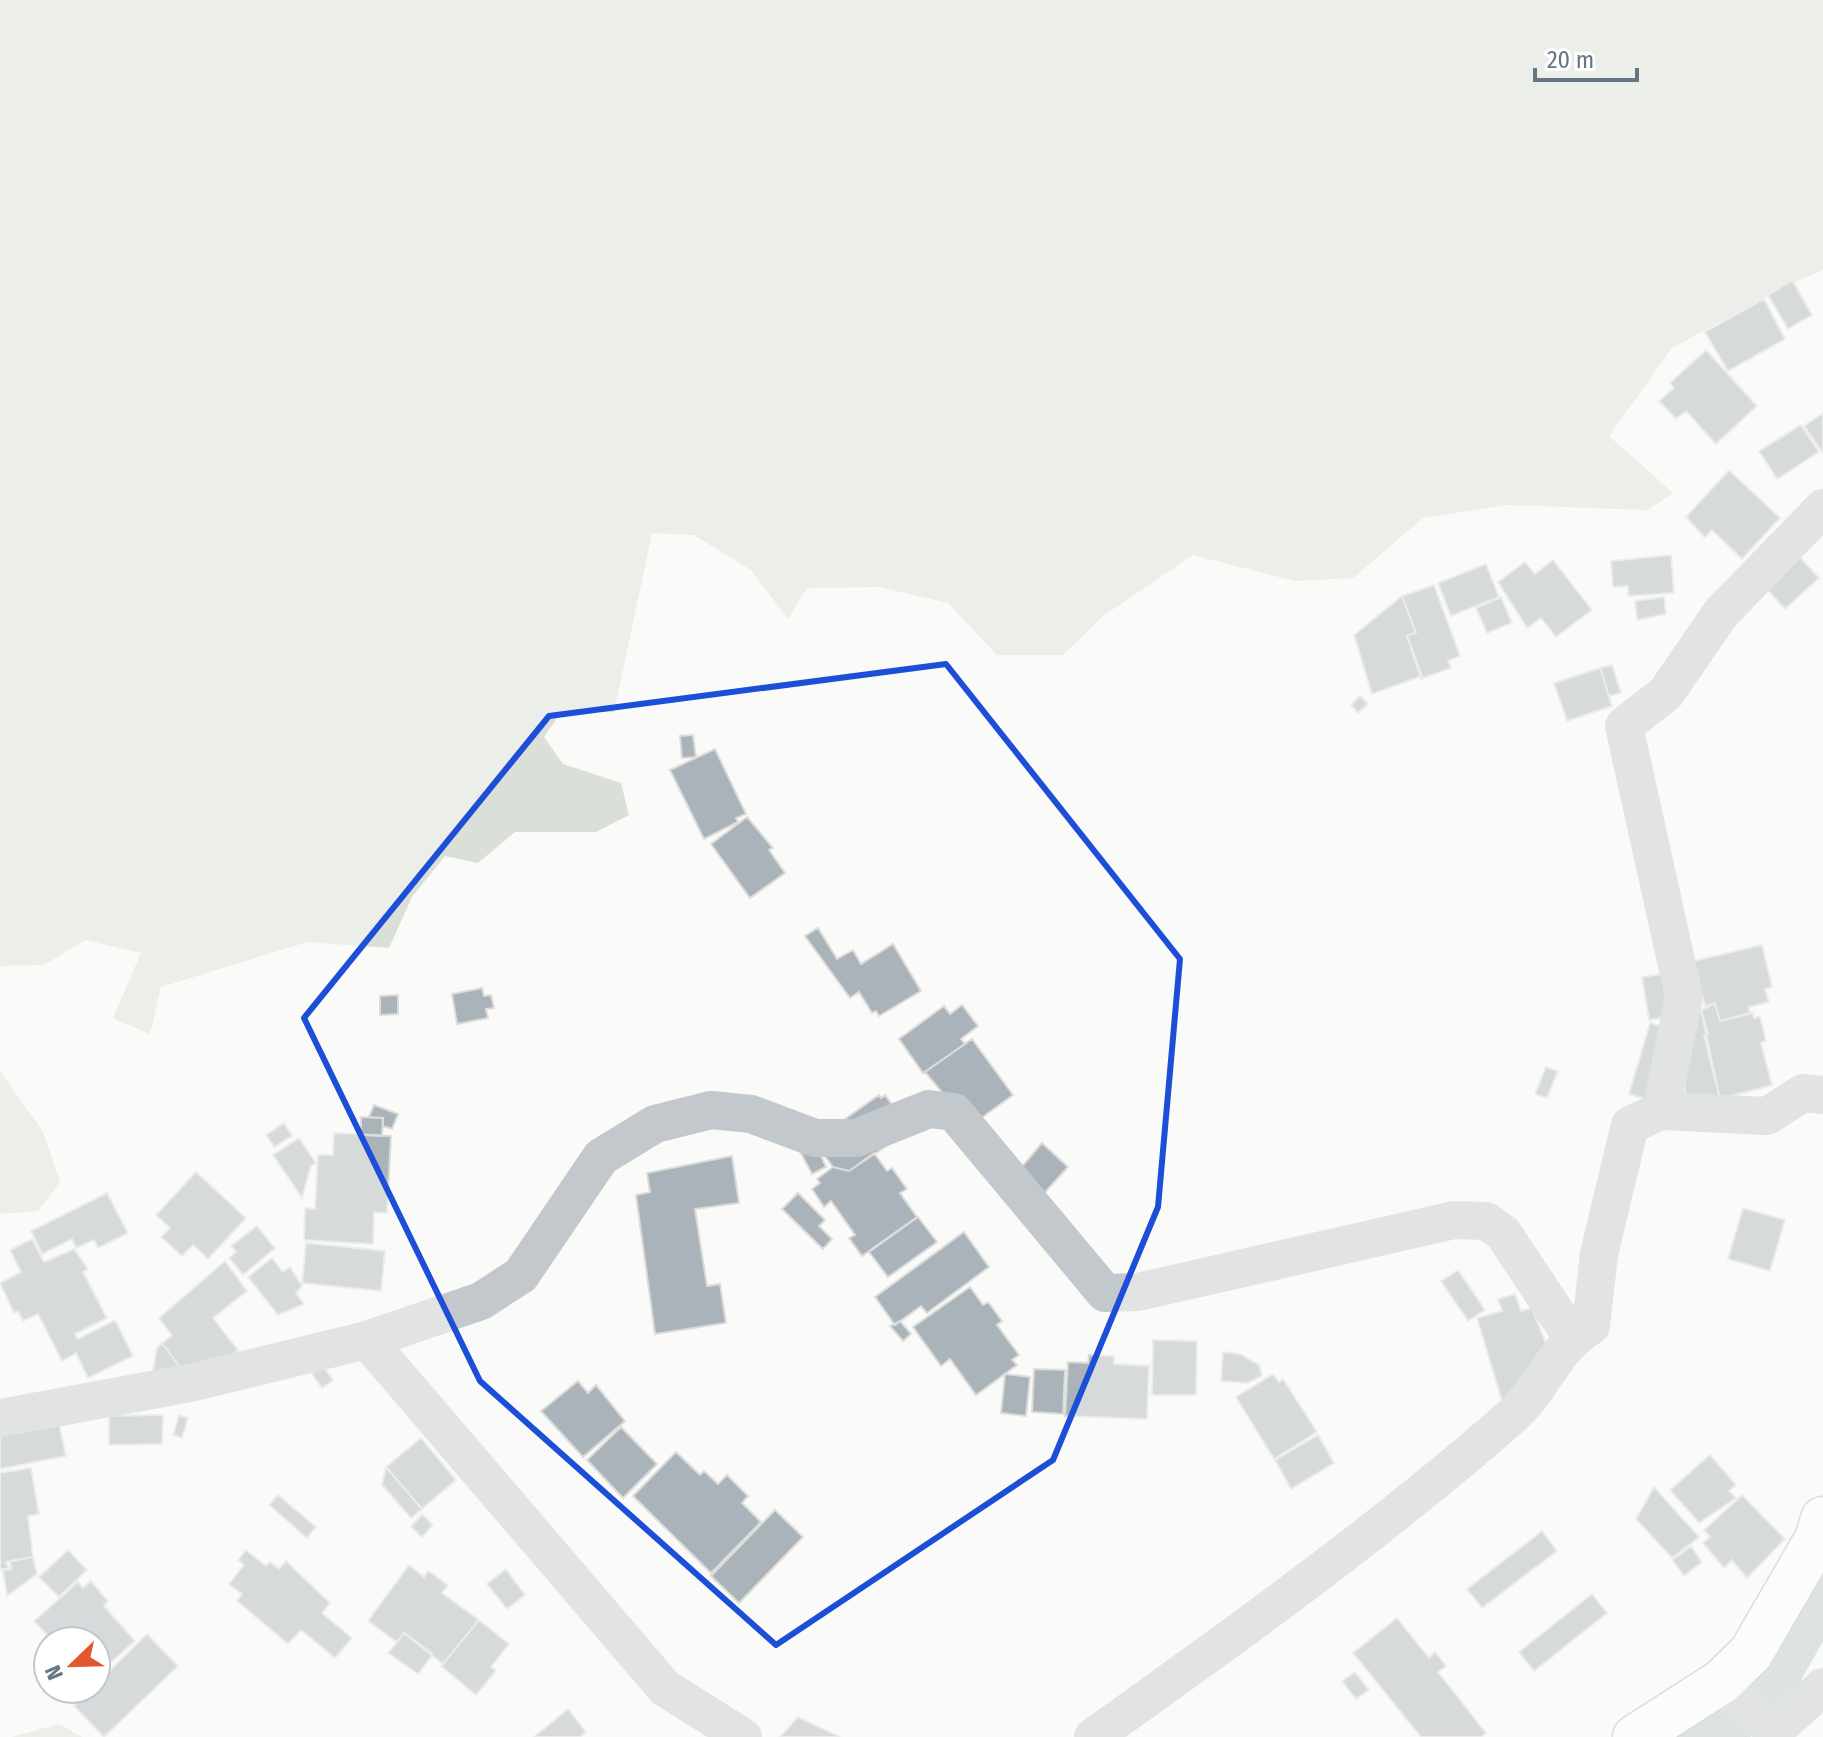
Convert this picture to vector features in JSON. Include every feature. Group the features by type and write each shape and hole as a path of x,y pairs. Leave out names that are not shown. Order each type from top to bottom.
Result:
{"main road":[{"path":"1635,1737 1721,1682 1751,1653 1817,1539 1823,1519"}],"street":[{"path":"1661,1111 1684,997 1624,726 1666,693 1721,613 1823,508"},
{"path":"1093,1737 1278,1605 1515,1414 1572,1337 1591,1326 1599,1254 1630,1125 1661,1111 1767,1116 1803,1093 1823,1095"},
{"path":"0,1418 190,1383 367,1340 481,1301 521,1275 601,1157 655,1124 711,1110 751,1114 815,1138 856,1138 929,1109 954,1112 1105,1293 1138,1292 1454,1220 1486,1221 1503,1233 1572,1337"},
{"path":"367,1340 665,1688 743,1737"},
{"path":"1721,1682 1774,1731 1823,1687"}],"highlighted area":[{"path":"946,664 1180,959 1158,1207 1053,1460 776,1645 480,1381 304,1018 549,716"}],"shaded area":[{"path":"0,0 1823,0 1823,270 1784,287 1672,348 1609,436 1673,493 1647,510 1507,505 1423,518 1353,578 1295,581 1193,555 1103,616 1063,655 997,655 948,603 880,587 807,588 788,619 751,570 694,535 652,533 614,712 562,711 544,737 563,764 621,783 629,815 596,832 515,832 478,863 445,856 412,897 389,948 307,942 161,987 150,1034 113,1018 141,953 85,940 44,965 0,966"},
{"path":"0,1071 43,1132 60,1182 38,1211 0,1214"},
{"path":"59,1724 82,1737 12,1737"}],"building":[{"path":"1792,280 1812,315 1788,329 1768,295"},
{"path":"1764,299 1785,339 1728,371 1705,332"},
{"path":"1706,350 1757,406 1716,444 1686,411 1676,419 1659,401 1674,388 1670,383"},
{"path":"1823,413 1823,453 1804,426"},
{"path":"1801,425 1819,452 1777,479 1759,451"},
{"path":"1729,470 1780,518 1742,559 1712,530 1705,538 1686,517"},
{"path":"1796,553 1819,578 1785,609 1762,584"},
{"path":"1671,555 1674,593 1628,596 1628,586 1613,587 1611,561"},
{"path":"1553,560 1592,610 1556,637 1541,618 1527,628 1498,582 1525,562 1535,574"},
{"path":"1486,564 1499,597 1451,616 1438,583"},
{"path":"1434,585 1460,656 1448,661 1451,668 1421,679 1407,636 1416,633 1402,596"},
{"path":"1402,596 1416,633 1407,636 1422,676 1372,694 1354,635"},
{"path":"1501,597 1512,623 1487,633 1476,608"},
{"path":"1664,597 1666,614 1637,620 1635,601"},
{"path":"1612,665 1621,693 1609,696 1600,668"},
{"path":"1600,668 1612,706 1567,721 1554,683"},
{"path":"1360,696 1368,704 1358,713 1351,705"},
{"path":"693,735 696,757 682,758 680,736"},
{"path":"715,749 746,814 736,818 738,822 704,839 670,770"},
{"path":"747,817 773,848 769,850 785,873 750,898 711,844"},
{"path":"818,928 837,959 853,950 861,964 893,944 921,991 879,1016 876,1011 872,1013 859,992 850,998 805,936"},
{"path":"1762,945 1772,987 1765,989 1769,1002 1749,1007 1750,1013 1720,1021 1715,1003 1705,1006 1694,961"},
{"path":"1667,973 1674,1016 1649,1020 1642,977"},
{"path":"482,988 484,996 491,995 494,1008 486,1009 488,1018 457,1024 452,994"},
{"path":"398,995 398,1014 380,1015 380,996"},
{"path":"1715,1003 1720,1021 1753,1013 1754,1018 1760,1016 1766,1041 1761,1043 1772,1085 1720,1099 1701,1010"},
{"path":"962,1005 978,1026 961,1039 965,1044 923,1073 899,1039 944,1006 950,1014"},
{"path":"1701,1010 1720,1099 1705,1099 1704,1094 1685,1096 1684,1059 1697,1011"},
{"path":"1650,1023 1670,1029 1649,1100 1629,1094"},
{"path":"972,1039 1013,1095 970,1126 925,1072"},
{"path":"1546,1067 1558,1071 1547,1098 1535,1094"},
{"path":"879,1095 881,1098 885,1095 910,1130 849,1171 833,1167 814,1141"},
{"path":"374,1105 398,1114 392,1129 383,1126 383,1118 369,1117"},
{"path":"361,1117 383,1118 382,1136 361,1135"},
{"path":"284,1123 292,1136 274,1147 266,1135"},
{"path":"334,1133 391,1136 387,1213 374,1212 373,1244 304,1240 305,1208 315,1209 318,1155 333,1155"},
{"path":"812,1136 826,1167 812,1174 796,1144"},
{"path":"299,1138 316,1163 311,1166 302,1198 273,1155"},
{"path":"1042,1143 1068,1167 1037,1201 1003,1189"},
{"path":"874,1153 887,1171 892,1168 907,1189 900,1193 917,1217 862,1256 849,1238 855,1235 831,1201 824,1207 812,1189 820,1183 817,1179 833,1167 849,1171"},
{"path":"732,1156 739,1203 695,1209 707,1286 720,1284 726,1323 655,1334 636,1195 650,1192 647,1173"},
{"path":"196,1172 246,1218 208,1259 193,1245 182,1256 161,1237 170,1228 156,1215"},
{"path":"107,1193 128,1233 98,1248 94,1240 76,1248 72,1239 42,1254 31,1231"},
{"path":"798,1193 825,1220 819,1226 832,1239 823,1249 782,1209"},
{"path":"1743,1208 1785,1220 1770,1271 1728,1259"},
{"path":"918,1217 937,1242 888,1277 869,1252"},
{"path":"257,1226 275,1248 243,1275 229,1258 236,1252 231,1246"},
{"path":"964,1232 989,1267 927,1313 921,1306 895,1325 875,1297"},
{"path":"32,1239 44,1262 74,1249 88,1269 83,1272 107,1318 75,1334 78,1339 115,1320 133,1356 88,1378 76,1353 62,1361 38,1314 23,1321 18,1311 14,1313 0,1283 21,1272 10,1250"},
{"path":"306,1243 385,1251 381,1291 302,1283"},
{"path":"272,1258 283,1272 290,1267 302,1286 296,1293 304,1304 278,1315 248,1277"},
{"path":"225,1261 247,1291 213,1318 238,1350 194,1386 162,1343 172,1336 159,1318"},
{"path":"1458,1270 1485,1310 1468,1321 1441,1281"},
{"path":"970,1287 983,1305 988,1302 1002,1321 997,1325 1019,1355 1012,1360 1017,1365 976,1395 950,1359 941,1366 913,1327"},
{"path":"1515,1294 1521,1311 1532,1308 1548,1349 1505,1411 1477,1318 1502,1311 1498,1299"},
{"path":"900,1321 911,1334 903,1341 890,1326"},
{"path":"1153,1340 1197,1341 1196,1395 1152,1395"},
{"path":"162,1343 194,1386 152,1375 157,1348"},
{"path":"1223,1352 1240,1354 1259,1365 1262,1376 1248,1383 1221,1381"},
{"path":"1089,1355 1114,1356 1114,1364 1149,1366 1147,1419 1065,1416 1068,1362 1088,1363"},
{"path":"323,1366 333,1380 322,1388 312,1374"},
{"path":"1034,1369 1065,1370 1063,1414 1032,1412"},
{"path":"1005,1374 1030,1377 1026,1416 1001,1413"},
{"path":"1273,1374 1279,1382 1283,1379 1317,1432 1274,1459 1236,1397"},
{"path":"578,1381 588,1393 596,1385 625,1421 583,1457 541,1411"},
{"path":"57,1415 66,1456 0,1469 0,1425"},
{"path":"163,1415 162,1444 109,1445 109,1416"},
{"path":"179,1415 188,1418 182,1438 173,1435"},
{"path":"621,1427 657,1464 623,1498 587,1460"},
{"path":"1318,1435 1334,1463 1291,1489 1275,1460"},
{"path":"421,1438 456,1480 422,1509 386,1467"},
{"path":"676,1452 700,1475 704,1471 718,1484 727,1475 748,1496 742,1503 761,1522 711,1573 633,1496"},
{"path":"1710,1455 1736,1485 1729,1491 1736,1498 1699,1523 1670,1490"},
{"path":"386,1467 422,1509 411,1518 382,1485"},
{"path":"31,1468 39,1514 28,1516 33,1557 6,1562 9,1569 0,1569 0,1473"},
{"path":"1654,1487 1699,1537 1672,1558 1636,1519"},
{"path":"278,1495 316,1527 307,1538 269,1505"},
{"path":"1742,1495 1785,1539 1747,1578 1732,1560 1724,1568 1703,1543 1710,1537 1704,1530"},
{"path":"775,1510 803,1537 739,1603 711,1576"},
{"path":"422,1514 433,1525 422,1537 411,1527"},
{"path":"1542,1531 1557,1551 1482,1608 1467,1589"},
{"path":"1691,1546 1702,1562 1684,1576 1672,1560"},
{"path":"68,1550 87,1570 59,1597 39,1577"},
{"path":"246,1550 266,1566 270,1562 279,1569 286,1561 330,1603 322,1613 352,1638 335,1658 301,1630 288,1644 237,1601 242,1594 229,1584 244,1565 238,1560"},
{"path":"33,1557 37,1574 7,1596 3,1570 11,1569 10,1561"},
{"path":"409,1565 424,1577 428,1571 448,1585 442,1593 479,1620 443,1664 404,1633 397,1642 368,1621"},
{"path":"506,1569 525,1595 507,1609 487,1584"},
{"path":"91,1581 108,1601 104,1606 135,1641 112,1662 112,1625 38,1625 34,1621 78,1582 83,1588"},
{"path":"1592,1594 1607,1613 1534,1671 1519,1652"},
{"path":"1397,1618 1429,1658 1435,1652 1446,1666 1438,1672 1486,1733 1481,1737 1421,1737 1353,1653"},
{"path":"479,1620 509,1644 491,1667 496,1671 476,1695 441,1666"},
{"path":"404,1633 433,1654 418,1674 388,1653"},
{"path":"147,1634 178,1666 104,1737 74,1706 112,1705 112,1668"},
{"path":"1355,1672 1369,1690 1356,1699 1342,1681"},
{"path":"568,1709 586,1732 580,1737 534,1737"},
{"path":"798,1717 840,1737 780,1737"}],"waterway":[{"path":"1705,1737 1765,1681 1823,1578"}]}
